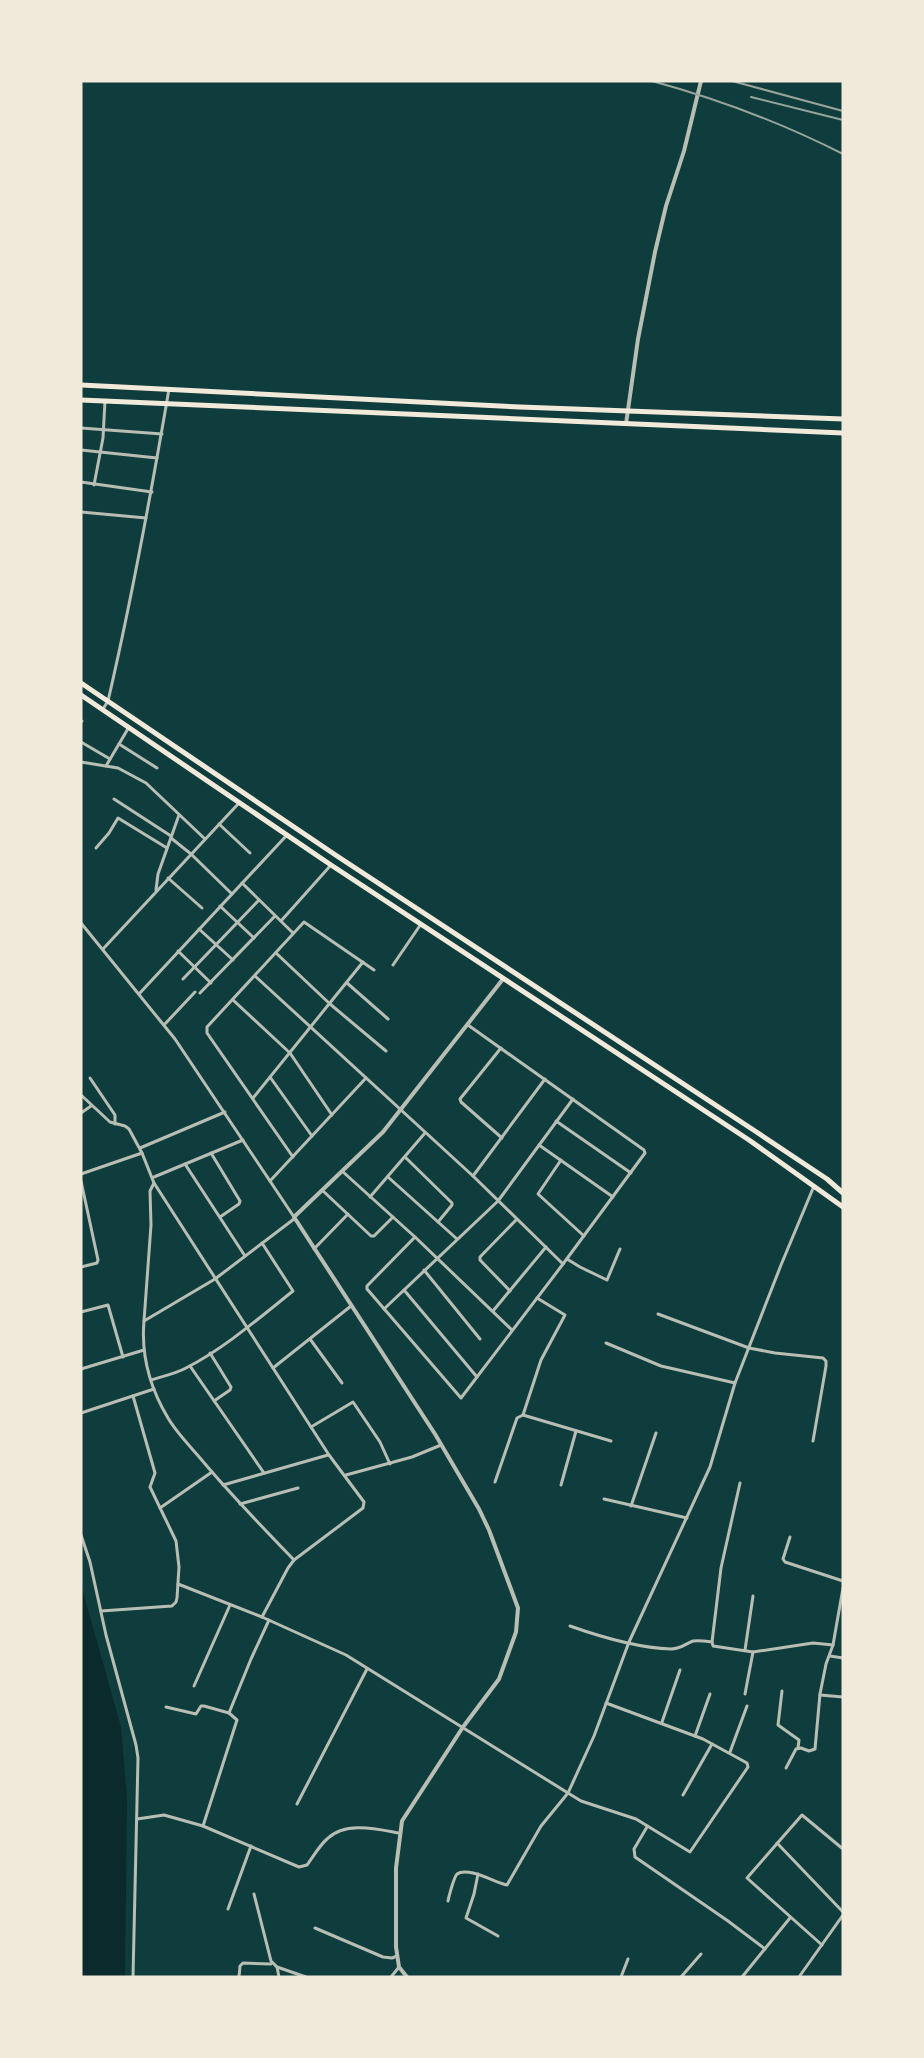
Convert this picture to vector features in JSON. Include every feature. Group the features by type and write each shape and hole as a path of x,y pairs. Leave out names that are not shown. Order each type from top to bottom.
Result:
{"main road":[{"path":"81,385 843,419"},
{"path":"81,400 843,433"},
{"path":"81,683 337,856 827,1179 843,1193"},
{"path":"81,695 331,865 749,1140 843,1207"}],"street":[{"path":"626,424 638,339 655,252 701,81"},
{"path":"103,710 108,701 152,492 169,389"},
{"path":"94,485 104,430 105,401"},
{"path":"81,428 162,434"},
{"path":"81,450 158,458"},
{"path":"81,483 152,492"},
{"path":"81,513 146,518"},
{"path":"106,766 129,727"},
{"path":"81,742 110,759"},
{"path":"119,744 157,768"},
{"path":"81,762 118,768 146,783 205,839"},
{"path":"114,799 171,837 232,894"},
{"path":"103,949 240,802"},
{"path":"156,892 158,874 178,815"},
{"path":"96,848 118,818 167,848"},
{"path":"219,824 250,853"},
{"path":"139,994 287,835"},
{"path":"281,921 331,865"},
{"path":"168,878 202,908"},
{"path":"242,883 293,933"},
{"path":"183,979 259,900"},
{"path":"220,906 254,938"},
{"path":"200,993 276,916"},
{"path":"293,1157 206,1031 207,1027 303,923 306,922 374,970"},
{"path":"81,923 164,1025 225,1112 441,1445 489,1530 518,1608 516,1632 499,1679 463,1727 402,1821 396,1868 397,1956 399,1966 407,1977"},
{"path":"393,964 421,924"},
{"path":"199,929 233,960"},
{"path":"178,951 211,983"},
{"path":"276,953 330,1004 386,1051"},
{"path":"253,1098 363,962"},
{"path":"255,975 473,1176 563,1264"},
{"path":"144,1321 216,1278 294,1218 383,1132 503,979"},
{"path":"347,983 388,1019"},
{"path":"164,1025 195,992"},
{"path":"233,1000 290,1053 332,1115"},
{"path":"415,1237 367,1287 458,1398 461,1398 644,1154 644,1150 468,1025"},
{"path":"501,1048 460,1099 502,1138"},
{"path":"270,1077 312,1136"},
{"path":"90,1078 115,1115 115,1124"},
{"path":"270,1181 366,1078"},
{"path":"473,1176 545,1079"},
{"path":"81,1095 91,1106 115,1124 125,1126 129,1130 141,1151 154,1183 329,1455 364,1502 364,1506 294,1560 262,1617"},
{"path":"384,1309 498,1201 573,1099"},
{"path":"81,1113 91,1106"},
{"path":"81,1174 141,1151 225,1112"},
{"path":"556,1121 631,1173"},
{"path":"370,1197 426,1133"},
{"path":"153,1178 243,1140"},
{"path":"539,1145 613,1197"},
{"path":"211,1154 240,1201 219,1217"},
{"path":"405,1157 452,1203 438,1222"},
{"path":"561,1160 538,1194 584,1236"},
{"path":"184,1164 245,1256"},
{"path":"342,1171 512,1330"},
{"path":"388,1177 457,1239"},
{"path":"81,1180 98,1260 97,1263 81,1267"},
{"path":"154,1183 150,1191 151,1225 144,1321 144,1350 154,1389 169,1419 212,1472 294,1560"},
{"path":"448,1901 457,1874 478,1874 507,1884 541,1826 568,1793 629,1642 710,1467 735,1383 814,1186"},
{"path":"322,1190 373,1236 393,1217"},
{"path":"314,1249 348,1214"},
{"path":"510,1291 480,1260 480,1257 517,1219"},
{"path":"151,1380 190,1366 247,1327 293,1290 262,1243"},
{"path":"493,1311 546,1247"},
{"path":"567,1259 607,1280 620,1249"},
{"path":"424,1270 480,1339"},
{"path":"404,1290 477,1377"},
{"path":"523,1415 541,1360 565,1315 537,1298"},
{"path":"81,1312 108,1305 123,1357"},
{"path":"273,1368 351,1306"},
{"path":"658,1314 749,1348 826,1360 813,1441"},
{"path":"310,1339 342,1383"},
{"path":"606,1343 661,1366 735,1383"},
{"path":"81,1370 144,1350"},
{"path":"210,1353 231,1387 214,1401"},
{"path":"190,1366 264,1473"},
{"path":"81,1413 154,1389"},
{"path":"101,1611 172,1606 176,1602 178,1584 176,1541 150,1487 155,1473 133,1396"},
{"path":"311,1427 353,1402 380,1442 390,1464"},
{"path":"495,1482 517,1418 523,1415 611,1441"},
{"path":"561,1485 576,1431"},
{"path":"631,1506 656,1433"},
{"path":"346,1475 390,1464 441,1445"},
{"path":"223,1485 329,1455"},
{"path":"160,1508 212,1472"},
{"path":"740,1483 721,1568 712,1642 714,1646 753,1652 813,1643 833,1645"},
{"path":"240,1504 298,1488"},
{"path":"604,1499 687,1518"},
{"path":"81,1535 90,1562 106,1635 136,1745 134,1977"},
{"path":"790,1537 783,1559 785,1562 843,1581"},
{"path":"178,1584 262,1617 346,1655 581,1801 636,1820 690,1852 748,1766 730,1753 695,1736 606,1703"},
{"path":"798,1748 809,1751 815,1749 820,1695 833,1645 843,1588"},
{"path":"745,1650 753,1596"},
{"path":"194,1686 230,1605"},
{"path":"229,1713 269,1620"},
{"path":"570,1626 599,1636 660,1648 675,1649 693,1641 712,1642"},
{"path":"745,1694 753,1652"},
{"path":"830,1656 843,1658"},
{"path":"297,1804 367,1668"},
{"path":"661,1723 680,1670"},
{"path":"782,1691 778,1725 799,1740 798,1748 794,1751 786,1768"},
{"path":"695,1736 710,1694"},
{"path":"820,1695 843,1696"},
{"path":"166,1707 196,1714 202,1706 229,1713 237,1720 203,1826"},
{"path":"730,1753 747,1706"},
{"path":"682,1795 712,1744"},
{"path":"137,1820 164,1815 203,1826 299,1867 307,1866 333,1834 347,1829 363,1828 399,1833"},
{"path":"822,1945 747,1878 800,1816 804,1816 843,1849"},
{"path":"647,1827 634,1849 635,1857 765,1949"},
{"path":"777,1843 843,1914 799,1977"},
{"path":"228,1909 251,1846"},
{"path":"478,1874 466,1918 498,1936"},
{"path":"255,1894 269,1959 275,1965 279,1977"},
{"path":"742,1977 790,1918"},
{"path":"315,1928 383,1957 397,1956"},
{"path":"681,1977 701,1954"},
{"path":"621,1977 628,1959"},
{"path":"240,1977 240,1965 243,1964 275,1965 306,1977"},
{"path":"391,1977 399,1966"}],"water":[{"path":"81,1585 121,1727 127,1798 125,1977 81,1977"}],"railway":[{"path":"652,81 749,113 843,154"},
{"path":"732,81 843,111"},
{"path":"751,97 843,120"}]}
